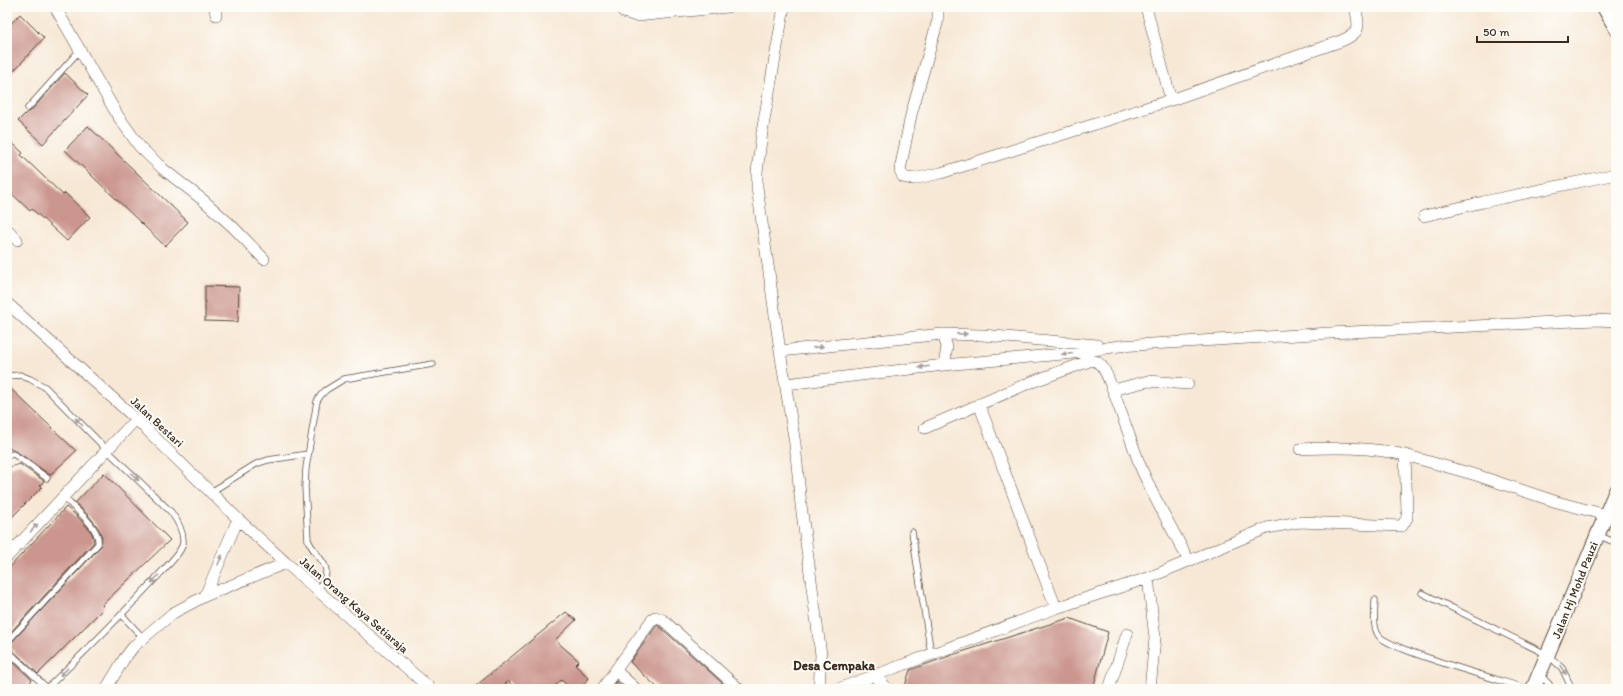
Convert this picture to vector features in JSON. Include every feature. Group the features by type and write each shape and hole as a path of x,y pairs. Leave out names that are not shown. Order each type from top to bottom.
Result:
{"street":[{"path":"55,7 79,51 118,116 140,147 163,169 203,200 264,259"},
{"path":"620,7 624,12 636,16 728,7"},
{"path":"784,7 762,132 757,172 758,198 795,444 801,504 821,655 819,689"},
{"path":"938,7 938,20 905,142 900,170 903,176 913,179 931,176 1171,100 1348,38 1356,33 1358,29 1358,17 1355,7"},
{"path":"1146,7 1171,100"},
{"path":"1604,7 1616,28"},
{"path":"1424,216 1616,174"},
{"path":"7,229 17,240"},
{"name":"Jalan Bestari","path":"7,303 136,419 286,563"},
{"path":"1596,320 1616,312"},
{"path":"786,384 944,365 1074,353 1119,346 1330,333 1596,320 1616,321"},
{"path":"780,351 942,334 982,335 1119,346"},
{"path":"942,334 945,337 947,347 944,365"},
{"path":"925,428 1029,383 1092,360 1099,362 1113,390 1144,475 1189,561"},
{"path":"1113,390 1148,381 1188,384"},
{"path":"979,404 1056,608"},
{"path":"7,557 136,419"},
{"path":"1300,448 1336,447 1379,450 1405,455 1476,475 1557,502 1606,516"},
{"path":"838,689 1056,608 1148,578 1266,528 1299,522 1402,526 1407,518 1405,455"},
{"name":"Jalan Hj Mohd Pauzi","path":"1533,689 1616,490"},
{"path":"205,596 238,518"},
{"name":"Jalan Orang Kaya Setiaraja","path":"106,689 124,659 143,638 173,614 205,596 286,563 431,689"},
{"path":"1148,578 1155,638 1150,689"},
{"path":"602,689 651,621 656,617 659,617 739,689"},
{"path":"1108,689 1127,634"},
{"path":"616,671 636,689"},
{"path":"874,675 888,689"}],"lane":[{"path":"28,108 79,51"},
{"path":"316,590 324,578 326,567 323,560 312,548 306,530 305,487 308,454 317,401 326,390 344,379 433,364"},
{"path":"7,376 20,375 45,387 171,512 178,522 183,543 173,559 122,615 46,689 7,650"},
{"path":"7,456 13,454 47,478"},
{"path":"211,492 256,464 268,460 308,454"},
{"path":"7,642 98,544 99,539 97,533 91,525 62,497"},
{"path":"912,532 931,654"},
{"path":"1598,535 1616,543"},
{"path":"1422,593 1548,655 1562,668 1572,689"},
{"path":"1375,600 1375,626 1379,637 1396,647 1528,689"},
{"path":"122,615 143,638"},
{"path":"1540,674 1549,684 1551,689"}],"building":[{"path":"20,14 44,38 7,78 7,28"},
{"path":"65,73 88,95 43,144 18,121 27,112 31,111"},
{"path":"88,126 188,222 165,246 65,150"},
{"path":"7,138 23,153 21,155 63,195 65,193 90,217 67,241 32,209 30,211 7,189"},
{"path":"205,286 239,287 238,322 205,321"},
{"path":"7,385 76,451 50,475 20,454 7,447"},
{"path":"20,464 44,481 40,485 42,487 7,522 7,468"},
{"path":"104,473 170,540 102,605 104,608 38,674 8,646 101,546 102,537 99,529 89,516 75,503"},
{"path":"66,507 77,516 92,533 94,542 7,636 7,570"},
{"path":"566,612 576,620 555,640 579,661 575,665 589,678 580,689 572,689 561,680 552,689 516,689 508,681 501,689 472,689"},
{"path":"1069,618 1108,632 1093,689 904,689 910,670 952,655"},
{"path":"657,625 729,689 659,689 630,662"},
{"path":"7,656 32,680 23,689 7,689"},
{"path":"616,681 626,689 611,689"}],"district":[{"name":"Desa Cempaka","path":"834,665"}]}
